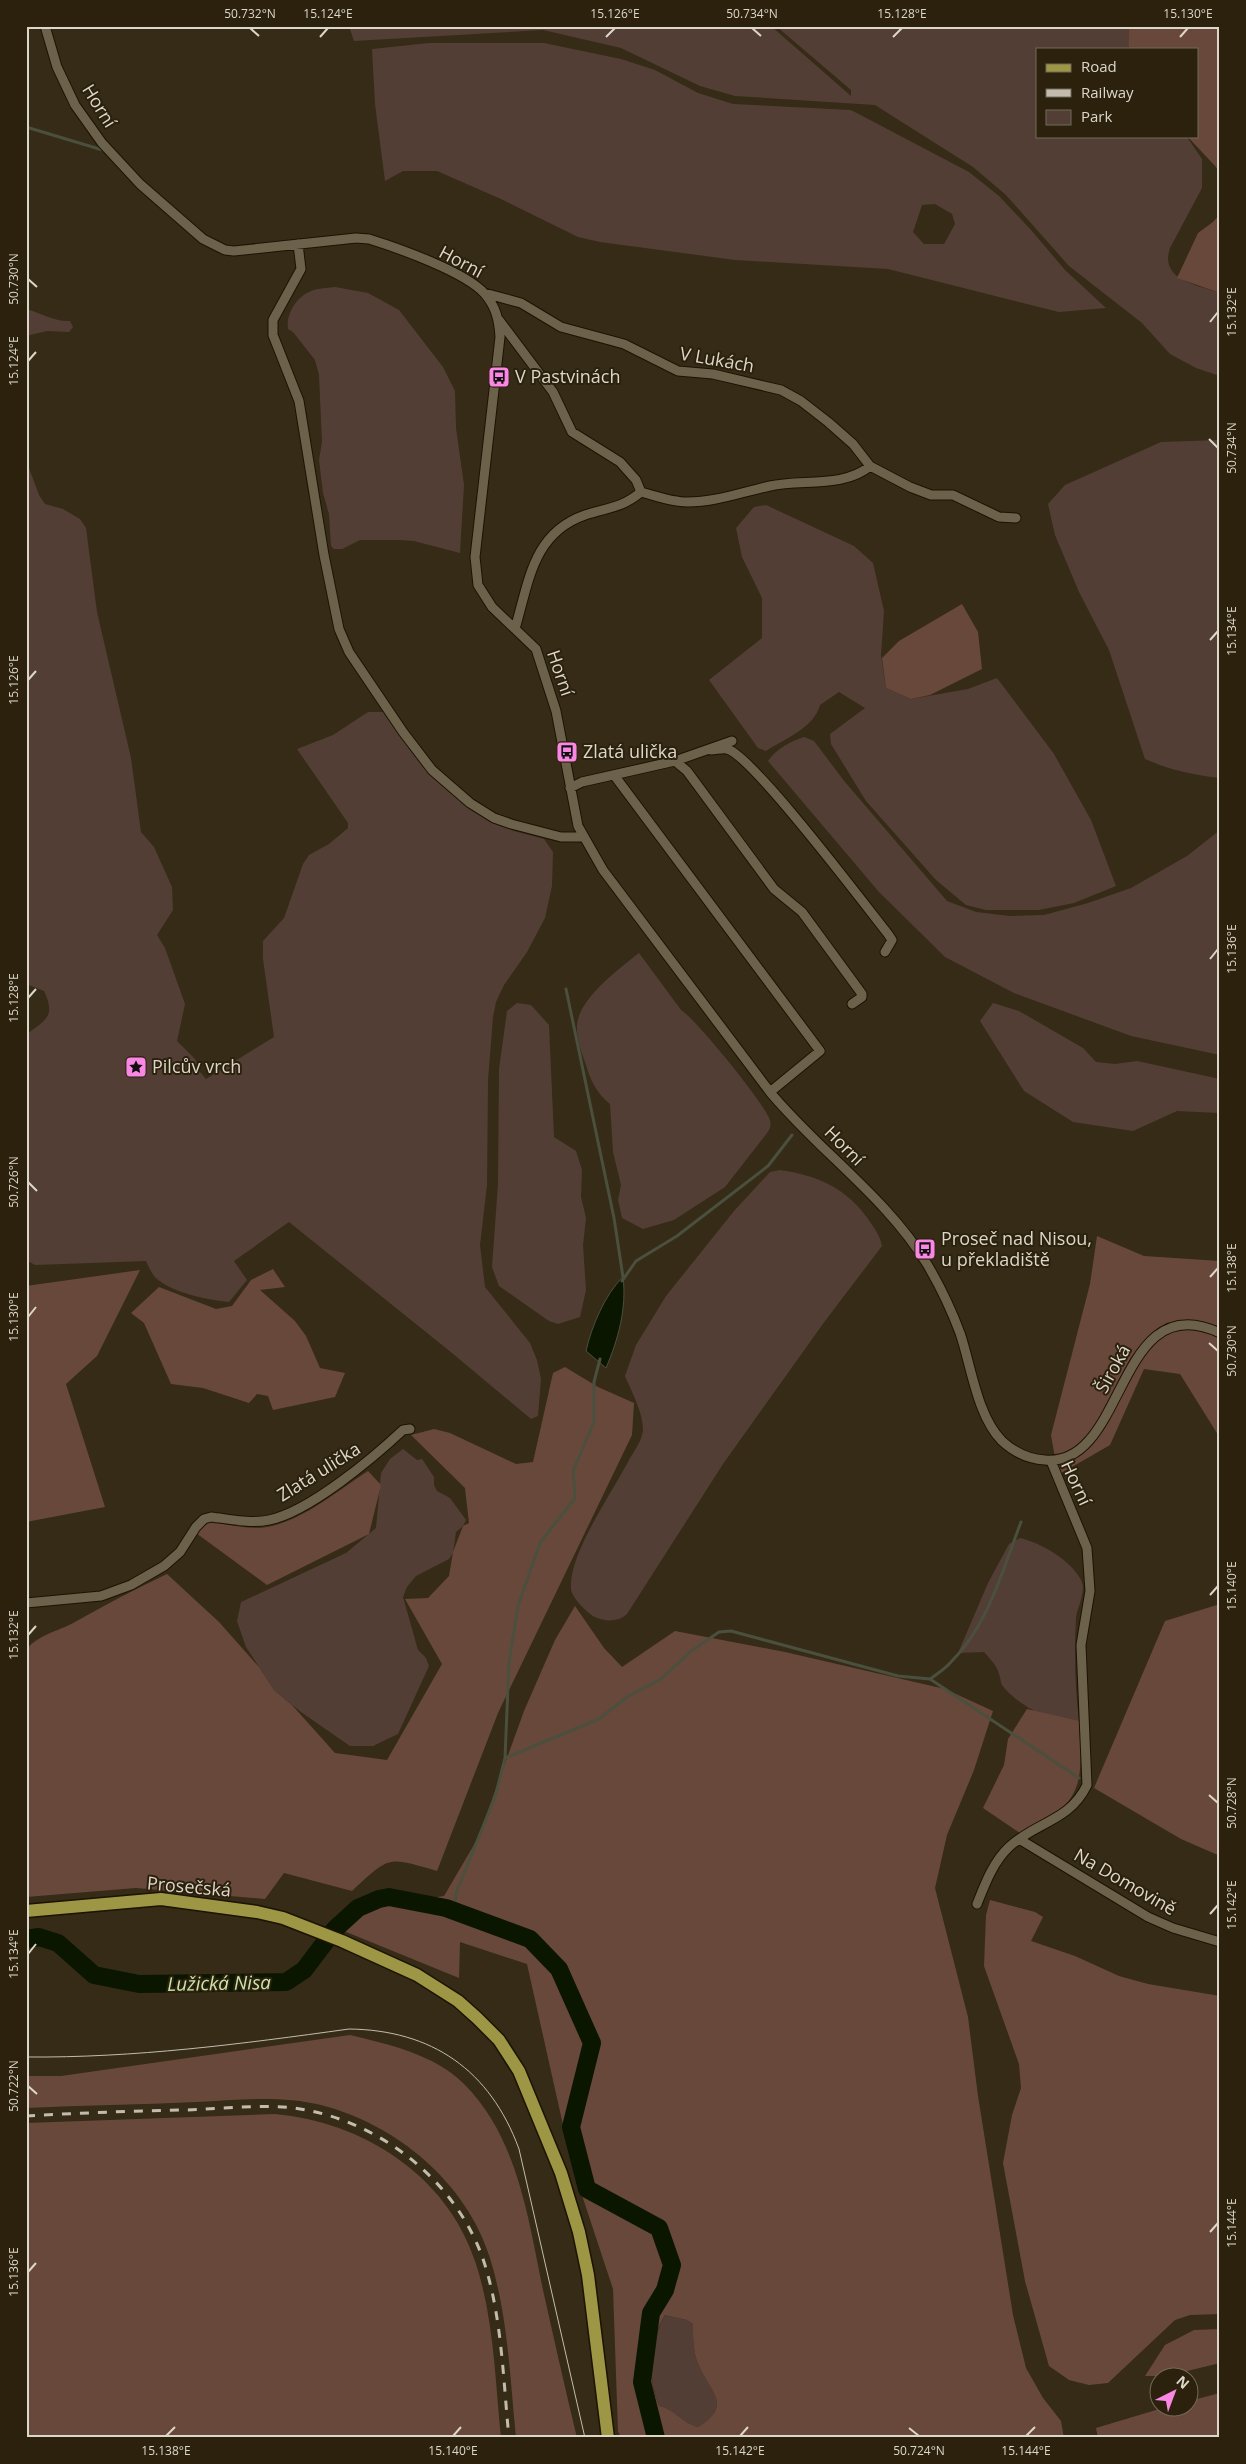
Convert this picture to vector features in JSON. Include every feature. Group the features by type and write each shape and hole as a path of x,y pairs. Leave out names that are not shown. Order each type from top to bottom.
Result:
{"main road":[{"name":"Prosečská","path":"26,1911 161,1899 257,1912 283,1918 342,1941 416,1975 458,2001 499,2040 519,2071 561,2173 579,2232 588,2274 608,2438"}],"street":[{"name":"Horní","path":"44,26 57,67 75,105 88,126 140,184 203,238 225,250 234,252 298,244 369,239 466,278 484,293 499,319 500,337 475,557 478,584 492,607 536,649 556,711 578,826 603,870 770,1092 790,1116 886,1211 916,1247 950,1308 982,1406 998,1437 1020,1455 1051,1461 1087,1548 1090,1591 1081,1645 1087,1785 1081,1797 1063,1815 1019,1839 999,1859 977,1904"},
{"path":"298,244 301,269 273,320 273,335 299,401 324,555 339,629 349,652 402,732 432,770 470,803 494,818 511,824 561,837 584,837"},
{"name":"V Lukách","path":"484,293 521,303 561,327 624,344 678,371 713,374 781,390 801,401 841,433 865,457 870,466 931,495 953,496 999,517 1016,518"},
{"path":"499,319 553,392 572,432 620,462 636,480 641,492"},
{"path":"641,492 685,502 702,501 771,486 856,475 870,466"},
{"path":"515,628 536,557 546,541 564,524 586,515 627,504 641,492"},
{"path":"570,788 582,782 675,761 711,750 732,741"},
{"path":"711,750 727,749 742,758 753,770 845,879 895,942 885,952"},
{"path":"675,761 687,771 774,889 802,912 862,994 862,997 852,1004"},
{"path":"614,775 820,1052 770,1092"},
{"name":"Široká","path":"1051,1461 1073,1453 1097,1430 1139,1355 1156,1336 1167,1329 1181,1325 1208,1327 1220,1332"},
{"name":"Zlatá ulička","path":"26,1603 101,1596 131,1585 151,1575 180,1552 196,1527 204,1520 211,1517 270,1520 290,1512 358,1470 403,1430 410,1428"},
{"name":"Na Domovině","path":"1019,1839 1148,1917 1173,1928 1220,1942"}],"green space":[{"path":"349,26 771,26 851,96 851,90 776,26 1128,26 1129,48 1036,48 1036,138 1188,138 1202,159 1202,188 1170,248 1168,259 1170,267 1182,280 1220,293 1220,376 1196,368 1170,354 1142,323 1069,266 1006,195 973,167 875,105 735,96 700,86 621,48 543,30 354,41"},
{"path":"429,43 544,43 621,59 655,70 698,93 733,104 851,110 969,172 999,196 1065,270 1106,308 1059,312 888,269 735,260 600,242 578,237 501,199 437,171 403,171 385,181 375,104 372,49","holes":["935,204 952,214 955,224 944,244 924,244 913,232 922,205"]},
{"path":"335,287 368,293 399,310 443,367 455,391 456,428 464,485 460,553 414,541 400,540 360,540 342,549 334,549 331,546 329,514 323,493 319,460 322,442 319,375 315,360 293,332 288,329 288,323 290,312 301,297 314,290"},
{"path":"26,309 53,319 70,321 73,327 69,332 47,331 26,336"},
{"path":"1220,440 1220,778 1182,771 1145,759 1109,650 1079,592 1055,535 1048,504 1065,485 1161,442"},
{"path":"26,460 39,495 45,504 63,509 80,519 86,528 97,612 131,758 141,832 154,847 172,887 173,910 157,935 165,948 185,1004 177,1041 195,1059 200,1072 206,1079 274,1037 263,959 263,941 284,918 303,864 309,855 329,844 348,828 348,823 297,749 333,735 368,712 385,712 467,806 489,821 514,831 544,839 553,852 552,886 545,918 527,952 504,985 496,1002 493,1017 488,1080 487,1185 480,1245 485,1287 530,1343 537,1360 541,1379 538,1416 531,1419 289,1222 234,1261 247,1280 229,1302 201,1298 172,1288 155,1277 146,1261 35,1265 26,1260 26,1035 47,1018 49,1007 44,991 26,984"},
{"path":"766,505 854,546 873,563 884,611 881,655 886,688 911,699 968,689 997,678 1054,754 1091,820 1116,886 1074,903 1039,910 986,910 966,905 936,880 866,801 831,744 830,734 865,708 839,692 820,705 812,720 798,732 766,751 758,748 709,680 762,638 762,598 742,557 736,528 754,507"},
{"path":"804,737 814,741 845,782 947,901 976,912 1010,916 1044,915 1088,903 1131,888 1187,856 1220,830 1220,1055 1131,1036 1014,993 945,957 879,892 768,761 784,746"},
{"path":"639,953 681,1010 700,1028 743,1080 770,1120 770,1127 767,1133 725,1187 674,1220 643,1229 622,1218 618,1200 621,1185 613,1152 610,1104 597,1090 591,1080 581,1050 577,1028 583,1007 591,996 610,976"},
{"path":"517,1003 531,1005 549,1025 554,1137 576,1151 582,1170 581,1197 586,1218 583,1245 586,1290 580,1317 558,1324 549,1321 499,1286 492,1267 498,1184 499,1069 507,1011"},
{"path":"993,1003 1019,1011 1083,1048 1096,1062 1115,1064 1137,1061 1220,1079 1220,1113 1177,1111 1133,1131 1073,1122 1024,1091 980,1021"},
{"path":"780,1170 806,1175 840,1191 860,1208 878,1235 882,1246 825,1321 723,1464 627,1614 620,1619 612,1620 603,1620 595,1617 584,1609 574,1597 571,1589 572,1575 577,1558 593,1522 638,1445 642,1434 643,1423 639,1409 625,1376 636,1345 666,1296 734,1211 770,1172"},
{"path":"403,1449 417,1460 422,1459 434,1477 434,1485 437,1491 450,1498 466,1520 463,1526 456,1532 453,1553 449,1559 416,1576 407,1587 403,1597 418,1650 426,1658 429,1666 398,1734 373,1746 350,1746 301,1712 274,1690 246,1647 237,1621 241,1602 346,1553 376,1528 381,1473 390,1459"},
{"path":"1020,1538 1055,1553 1070,1566 1083,1584 1075,1631 1079,1721 1069,1722 1048,1717 1017,1700 1002,1685 997,1668 984,1652 958,1653 988,1583 1009,1544"},
{"path":"665,2315 687,2320 693,2324 697,2361 716,2399 717,2406 715,2412 698,2427 670,2410 659,2406 655,2394 651,2371 653,2348"}],"shaded area":[{"path":"1128,26 1220,26 1220,175 1216,167 1189,138 1198,138 1198,48 1129,48"},
{"path":"1220,214 1220,293 1177,278 1198,233"},
{"path":"962,604 978,632 982,669 930,695 911,699 886,688 882,658 899,641"},
{"path":"1097,1236 1144,1256 1220,1261 1220,1438 1180,1374 1144,1369 1110,1445 1058,1475 1051,1435 1090,1284"},
{"path":"273,1269 285,1287 260,1290 295,1321 306,1336 320,1368 345,1373 335,1397 273,1410 268,1396 257,1394 249,1403 203,1388 171,1384 144,1323 131,1313 159,1287 216,1309 232,1306 251,1280"},
{"path":"140,1270 97,1356 66,1384 105,1507 26,1522 26,1286"},
{"path":"623,1277 623,1312 606,1368 586,1351 591,1332 610,1292"},
{"path":"565,1367 598,1387 634,1403 632,1435 498,1713 437,1871 408,1863 390,1862 375,1871 352,1891 284,1873 265,1899 136,1888 26,1897 26,1650 31,1645 42,1637 167,1574 219,1622 259,1667 274,1690 292,1705 335,1753 387,1760 442,1664 405,1599 428,1598 449,1576 453,1552 463,1526 469,1523 465,1488 411,1435 434,1429 450,1433 516,1464 533,1462 553,1373"},
{"path":"368,1471 381,1485 369,1534 267,1585 196,1533 209,1522 252,1528 267,1527 281,1523 320,1504"},
{"path":"1220,1604 1220,1856 1181,1839 1094,1788 1165,1621"},
{"path":"575,1606 604,1648 622,1667 675,1631 785,1652 945,1689 993,1711 974,1770 947,1835 935,1888 968,2017 978,2096 1013,2315 1026,2368 1043,2398 1061,2421 1064,2438 621,2438 618,2431 613,2289 572,2165 527,1964 460,1942 459,1978 339,1929 378,1906 444,1896 478,1838 524,1711 555,1640","holes":["665,2315 687,2320 693,2324 697,2361 713,2392 717,2406 709,2419 698,2427 670,2410 659,2406 652,2383 652,2348 659,2325"]},
{"path":"1027,1709 1079,1721 1081,1760 1077,1784 1073,1795 1066,1805 1051,1817 1020,1833 983,1808 1004,1765 1008,1739"},
{"path":"990,1900 1035,1912 1043,1917 1031,1941 1075,1956 1119,1976 1148,1984 1220,1996 1220,2314 1190,2315 1175,2320 1108,2383 1089,2385 1069,2380 1049,2366 1025,2281 1003,2163 1012,2115 1021,2088 1019,2064 984,1966 986,1915"},
{"path":"350,2035 411,2052 440,2065 464,2084 482,2105 497,2129 509,2154 526,2207 577,2438 516,2438 508,2347 501,2302 490,2258 479,2231 464,2205 425,2160 376,2126 349,2114 321,2105 275,2099 26,2108 26,2076 61,2076"},
{"path":"275,2114 307,2119 339,2128 369,2141 397,2158 422,2178 444,2202 462,2230 475,2261 481,2282 493,2348 501,2438 26,2438 26,2123"},
{"path":"1220,2329 1220,2363 1198,2368 1198,2366 1151,2366 1165,2345 1194,2330"},
{"path":"1220,2393 1220,2438 1098,2438 1096,2428 1148,2412 1148,2416 1198,2416 1198,2399"}],"waterway":[{"path":"26,127 106,151"},
{"path":"566,989 614,1218 623,1277"},
{"path":"622,1281 636,1261 677,1236 768,1166 792,1135"},
{"path":"454,1911 456,1893 495,1797 505,1758 509,1662 518,1606 540,1543 575,1498 573,1471 594,1422 594,1382 600,1359"},
{"path":"505,1758 599,1719 627,1697 661,1679 690,1652 719,1632 731,1631 898,1676 930,1679 949,1665 975,1632 1001,1577 1021,1522"},
{"path":"930,1679 1079,1778"},
{"name":"Lužická Nisa","path":"26,1939 39,1937 58,1943 94,1975 139,1984 286,1982 304,1970 335,1929 358,1908 389,1897 446,1908 530,1939 559,1969 592,2043 571,2127 587,2189 659,2228 672,2265 665,2290 651,2313 642,2382 656,2438"}],"tram line":[{"path":"26,2057 148,2053 228,2045 349,2029 379,2031 406,2037 432,2047 454,2060 474,2077 492,2097 507,2121 519,2149 585,2438"}],"railway":[{"path":"26,2116 280,2107 325,2114 355,2125 383,2140 409,2158 433,2179 453,2203 470,2230 483,2259 498,2325 509,2438"}],"place":[{"name":"V Pastvinách","path":"499,377"},
{"name":"Zlatá ulička","path":"567,752"},
{"name":"Pilcův vrch","path":"136,1067"},
{"name":"Proseč nad Nisou, u překladiště","path":"925,1249"}]}
